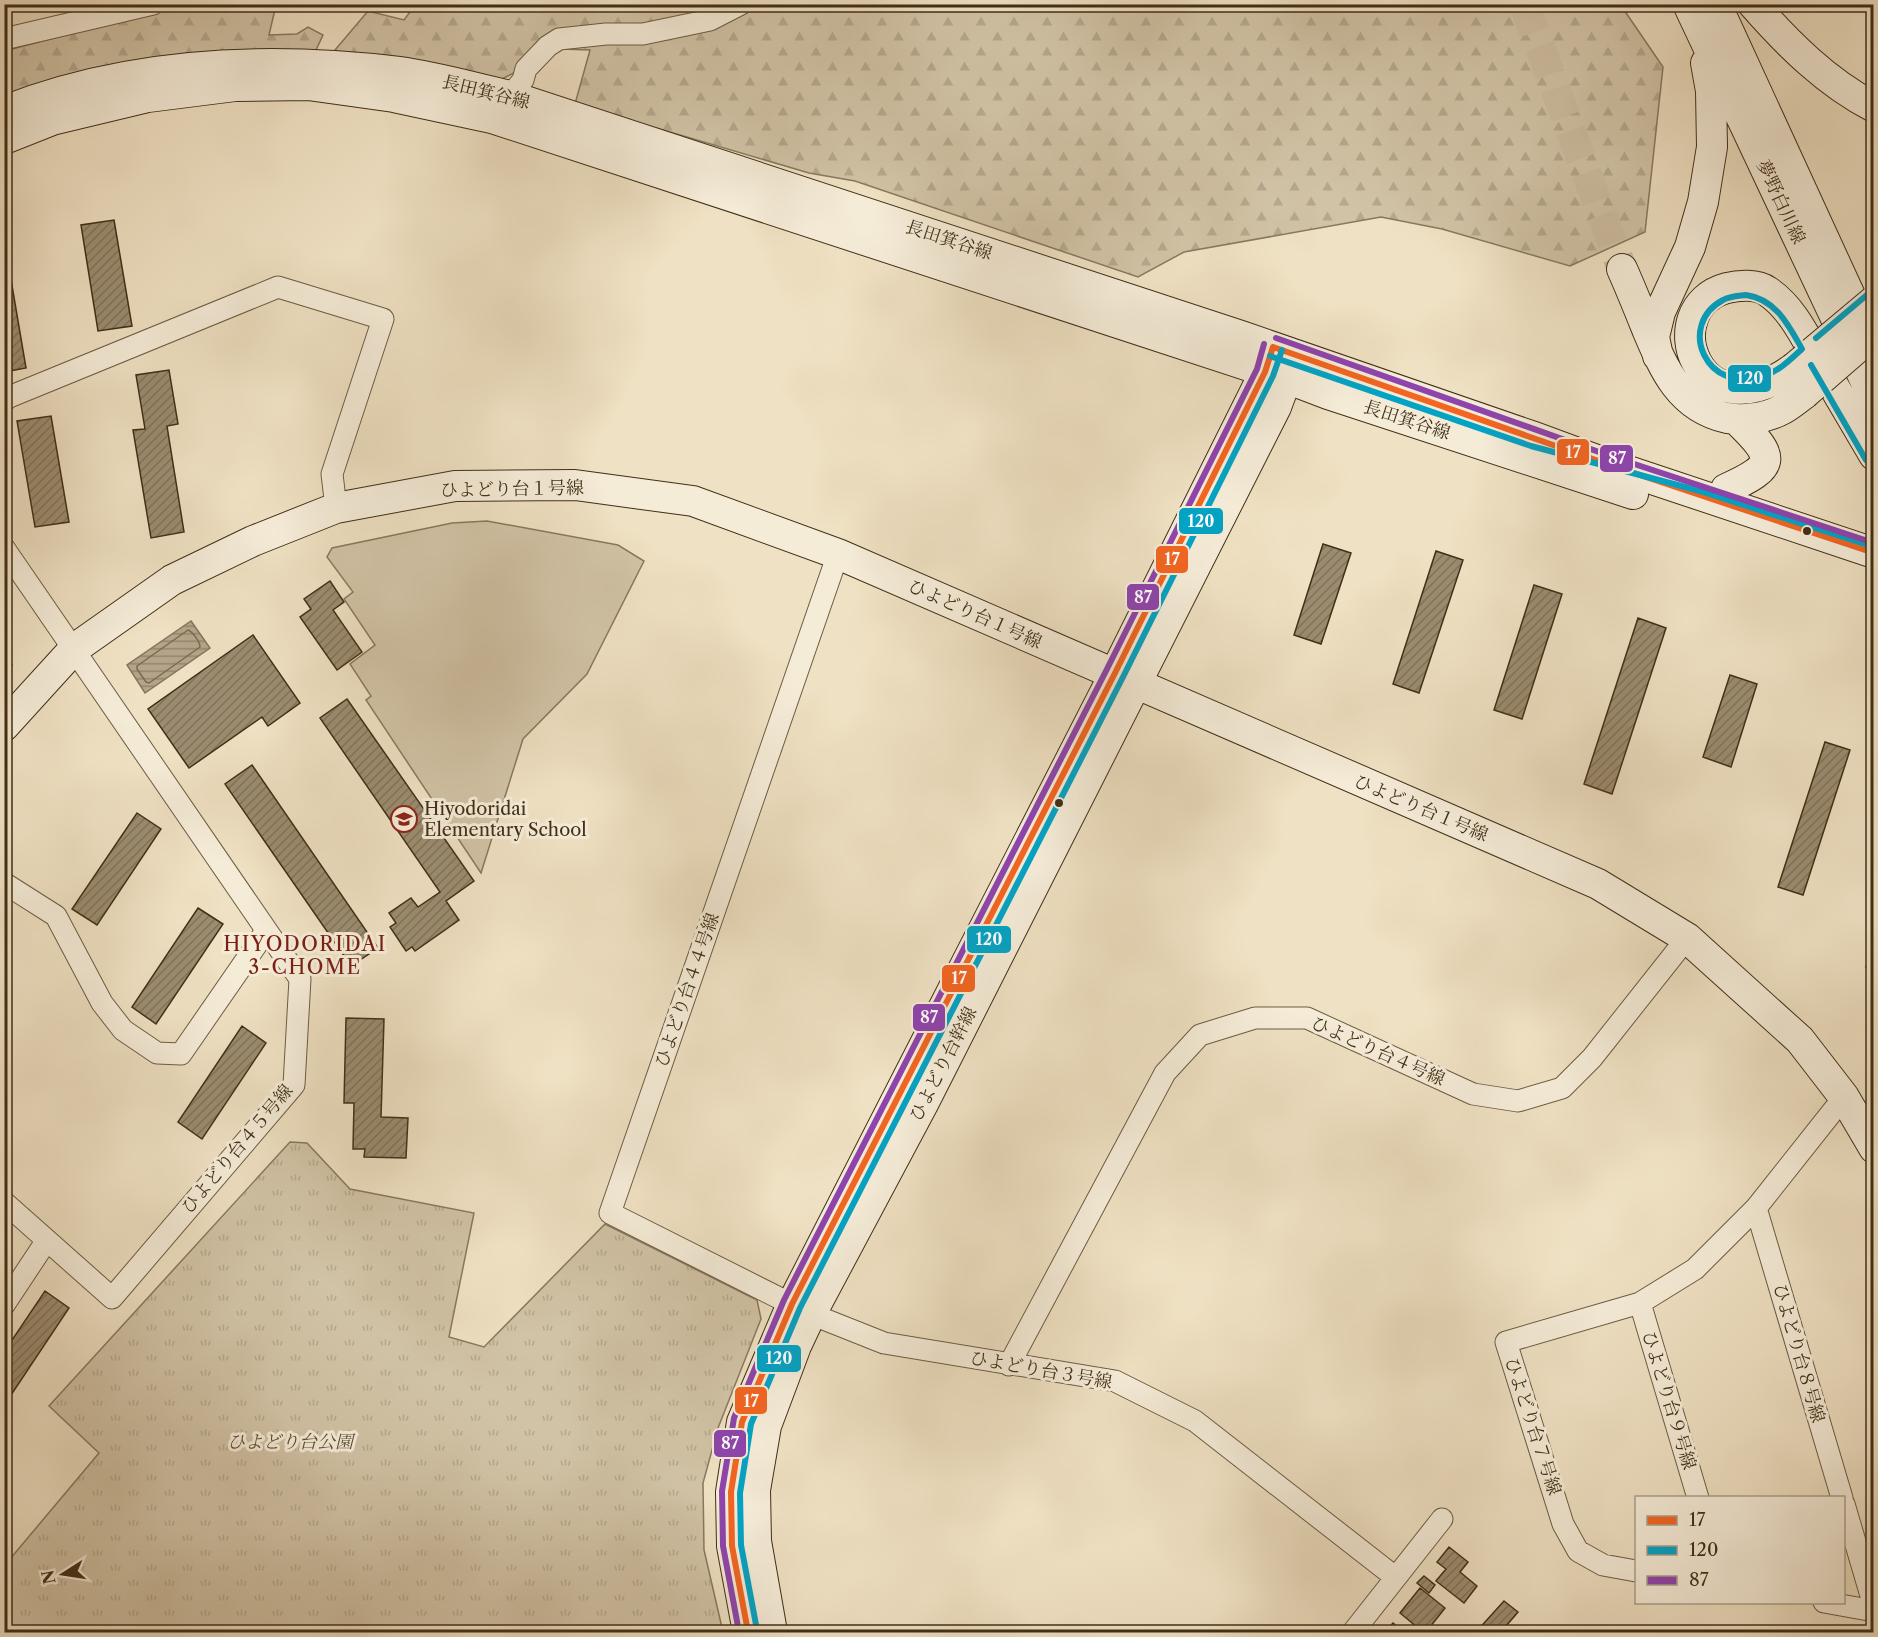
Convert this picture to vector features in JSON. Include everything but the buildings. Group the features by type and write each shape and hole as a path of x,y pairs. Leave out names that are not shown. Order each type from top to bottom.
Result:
{"street":[{"path":"4,39 153,4"},
{"path":"510,96 523,80 526,69 548,46 560,39 606,34 643,34 710,20 741,4"},
{"name":"夢野白川線","path":"1688,4 1874,399"},
{"name":"夢野白川線","path":"1716,4 1874,347"},
{"path":"1753,4 1816,68 1841,88 1874,107"},
{"path":"1658,356 1654,337 1660,312 1690,246 1703,202 1712,147 1711,91 1702,33"},
{"name":"長田箕谷線","path":"4,111 45,95 143,73 234,63 400,72 510,96 1280,363 1328,394 1718,522 1874,569"},
{"name":"長田箕谷線","path":"4,139 52,120 137,100 235,86 308,84 394,97 492,118 1280,363 1534,437 1623,470 1874,553"},
{"path":"1622,269 1658,356 1680,392 1697,406 1718,416 1737,420 1780,411 1799,381 1874,301"},
{"path":"1874,333 1799,381 1779,379 1765,386 1736,389 1724,387 1710,379 1699,368 1693,355 1690,337 1698,308 1723,289 1752,286 1766,290 1790,312 1874,455"},
{"path":"4,401 278,287 382,319 332,474 336,508"},
{"name":"ひよどり台幹線","path":"748,1632 732,1545 731,1492 742,1422 801,1309 924,1102 1124,680 1276,407 1280,363"},
{"path":"1726,489 1753,477 1762,469 1766,460 1763,448 1737,420"},
{"path":"1534,437 1726,489 1874,537"},
{"name":"ひよどり台１号線","path":"4,726 74,649 172,580 253,541 336,508 454,486 575,485 693,501 838,554 1598,884 1687,938 1800,1040 1844,1097 1874,1148"},
{"name":"ひよどり台４５号線","path":"4,548 300,979 294,1085 112,1298 4,1202"},
{"name":"ひよどり台４４号線","path":"801,1309 610,1213 838,554"},
{"path":"4,883 56,916 102,1003 123,1030 157,1053 181,1054 266,931"},
{"name":"ひよどり台４号線","path":"1009,1365 1165,1073 1200,1035 1255,1018 1307,1018 1473,1094 1518,1101 1562,1088 1592,1059 1687,938"},
{"name":"ひよどり台７号線","path":"1635,1571 1603,1565 1578,1551 1563,1524 1506,1342 1640,1303 1695,1269 1756,1208 1844,1097"},
{"name":"ひよどり台８号線","path":"1756,1208 1842,1496"},
{"path":"4,1305 47,1240"},
{"name":"ひよどり台９号線","path":"1640,1303 1698,1496"},
{"name":"ひよどり台幹線","path":"772,1632 756,1540 755,1490 766,1426 801,1309"},
{"name":"ひよどり台３号線","path":"801,1309 884,1343 1115,1381 1195,1421 1395,1577"},
{"path":"1845,1507 1874,1606"},
{"path":"1353,1632 1442,1519"},
{"path":"1835,1604 1874,1611"}],"green space":[{"path":"416,4 1620,4 1663,67 1645,232 1570,266 1442,229 1381,217 1184,252 1138,277 855,181 809,173 575,104 590,50 560,49 502,79 358,61 335,50 368,11 404,20"},
{"path":"176,5 276,5 269,35 297,34 308,27 323,35 315,52 5,101 5,51"},
{"path":"487,521 618,545 644,561 587,674 523,739 481,873 366,700 371,696 350,664 375,645 344,599 353,592 327,557 332,548 452,523"},
{"name":"ひよどり台公園","path":"290,1142 307,1143 350,1189 474,1213 449,1337 484,1347 605,1224 757,1300 761,1319 718,1428 703,1483 704,1550 723,1632 5,1632 5,1565 99,1453 49,1406"}],"water":[{"path":"191,621 210,648 145,693 127,665"}],"tunnel":[{"path":"1524,4 1622,269"}],"transit line":[{"name":"120","path":"1816,338 1868,294"},
{"name":"120","path":"1746,295 1766,302 1773,308 1786,323 1802,349 1775,371 1744,380 1727,376 1713,367 1704,355 1700,340 1701,325 1709,311 1723,300 1746,295"},
{"name":"87","path":"1276,338 1616,458 1874,543"},
{"name":"87","path":"739,1632 723,1546 722,1491 734,1418 784,1300 1106,671 1257,369 1264,344"},
{"name":"17","path":"1273,347 1613,466 1874,553"},
{"name":"17","path":"748,1632 732,1546 731,1492 742,1422 792,1304 1114,675 1265,372 1273,347"},
{"name":"120","path":"757,1630 741,1545 740,1493 751,1424 800,1308 1122,679 1273,376 1282,350"},
{"name":"120","path":"1270,356 1531,446 1700,491 1871,546"},
{"name":"120","path":"1811,365 1866,460"}],"place":[{"name":"Hiyodoridai Elementary School","path":"404,819"}],"district":[{"name":"HIYODORIDAI 3-CHOME","path":"305,956"}]}
